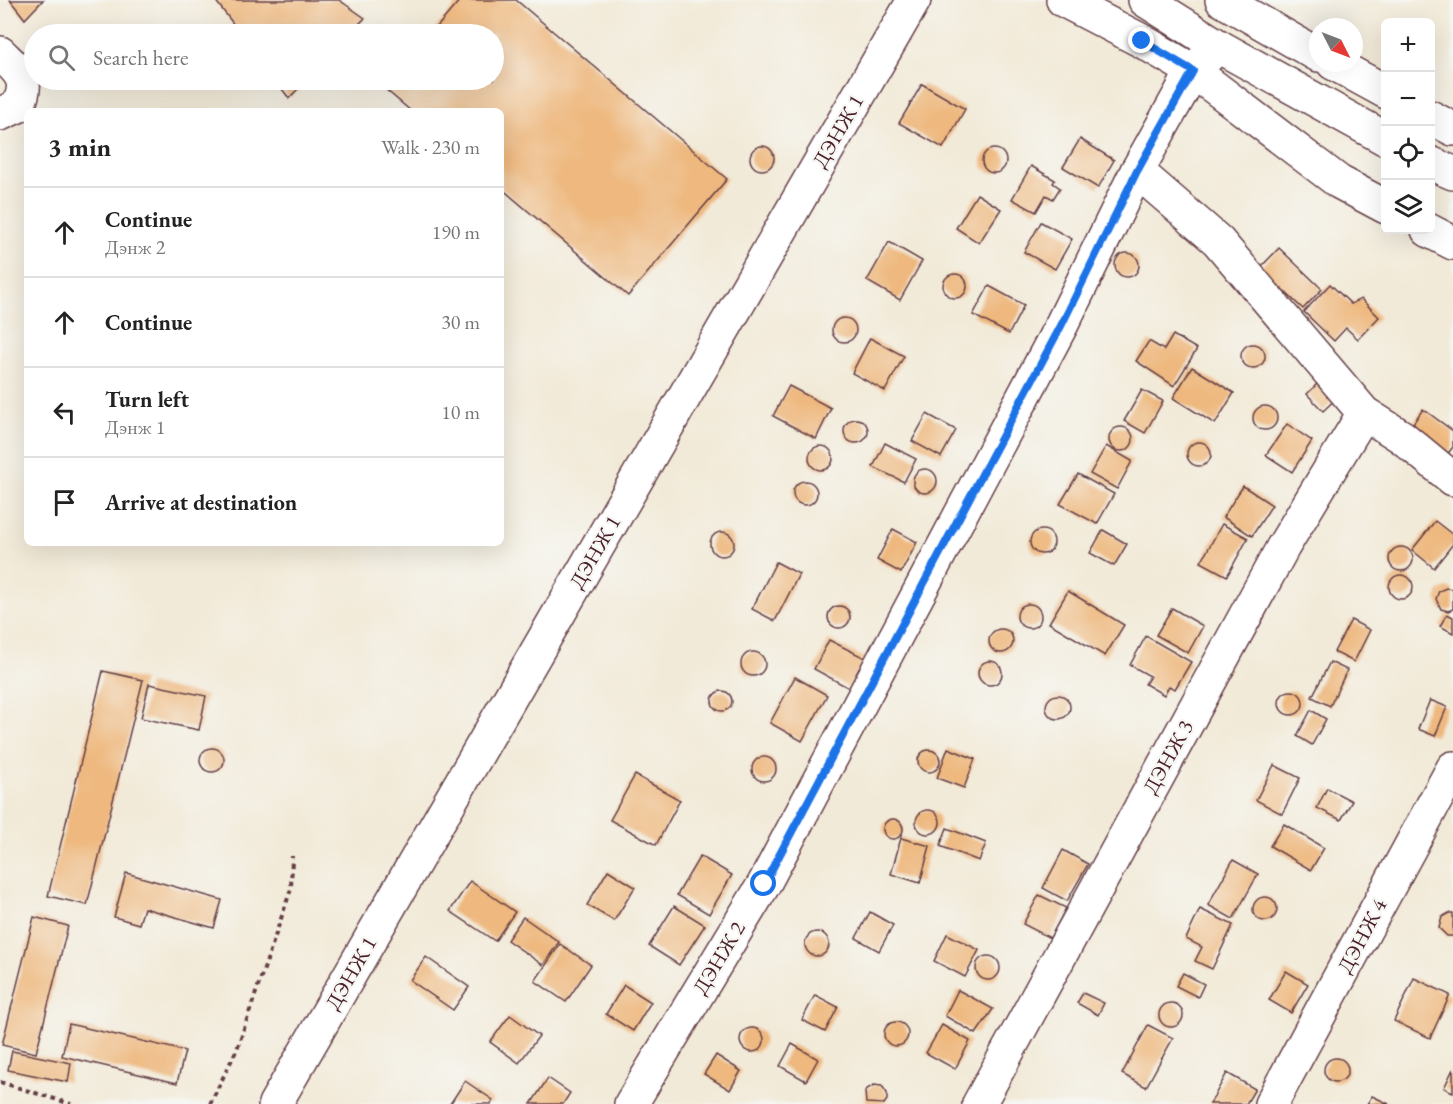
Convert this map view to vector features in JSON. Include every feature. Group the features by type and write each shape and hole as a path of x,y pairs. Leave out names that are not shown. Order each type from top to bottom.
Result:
{"street":[{"name":"ДЭНЖ 1","path":"275,1104 914,0"},
{"path":"1063,0 1142,41 1193,71 1339,182 1381,204"},
{"path":"1145,0 1218,46 1381,135"},
{"path":"1222,0 1309,50"},
{"name":"ДЭНЖ 2","path":"631,1104 764,884 1062,324 1137,171 1193,71 1218,46"},
{"path":"0,52 23,81 24,86"},
{"path":"1349,72 1381,89"},
{"path":"0,114 18,106 25,90"},
{"path":"1435,119 1453,129"},
{"path":"1435,165 1453,173"},
{"path":"1137,171 1218,241 1364,413 1402,437 1453,479"},
{"path":"1435,234 1453,243"},
{"name":"ДЭНЖ 3","path":"979,1104 1283,547 1364,413"},
{"name":"ДЭНЖ 4","path":"1271,1104 1453,768"}],"path":[{"path":"210,1104 237,1048 291,889 292,856"},
{"path":"0,1082 71,1104"}],"building":[{"path":"10,0 43,0 25,19"},
{"path":"215,0 339,0 365,18 359,24 233,24"},
{"path":"460,0 516,0 727,179 628,296 504,191 504,108 407,108 386,90 504,90 504,24 440,24"},
{"path":"922,84 965,109 943,148 899,123"},
{"path":"283,90 297,90 289,98"},
{"path":"1080,139 1114,160 1098,188 1063,167"},
{"path":"762,146 770,150 774,158 770,166 762,170 754,166 750,158 754,150"},
{"path":"994,149 1002,153 1006,161 1002,169 994,173 986,169 982,161 986,153"},
{"path":"1031,166 1055,180 1053,183 1060,188 1053,199 1046,195 1036,212 1012,199"},
{"path":"977,194 1001,209 979,243 956,228"},
{"path":"1041,222 1072,239 1055,269 1024,252"},
{"path":"889,242 922,261 900,300 867,281"},
{"path":"1279,248 1322,289 1303,309 1260,268"},
{"path":"1127,253 1135,257 1139,265 1135,273 1127,277 1119,273 1115,265 1119,257"},
{"path":"955,274 963,278 967,286 963,294 955,298 947,294 943,286 947,278"},
{"path":"1330,284 1351,304 1361,299 1379,317 1358,339 1346,328 1334,341 1304,312"},
{"path":"989,286 1024,305 1009,334 973,315"},
{"path":"844,318 852,322 856,330 852,338 844,342 836,338 832,330 836,322"},
{"path":"1173,335 1197,349 1174,386 1136,361 1149,341 1164,350"},
{"path":"870,338 904,356 885,391 852,373"},
{"path":"1253,344 1262,347 1265,356 1262,365 1253,368 1244,365 1241,356 1244,347"},
{"path":"1192,367 1234,393 1215,424 1173,398"},
{"path":"1325,376 1342,393 1323,411 1307,394"},
{"path":"789,386 831,408 816,439 773,416"},
{"path":"1142,390 1163,401 1145,433 1124,421"},
{"path":"1265,406 1273,410 1277,418 1273,426 1265,430 1257,426 1253,418 1257,410"},
{"path":"1423,409 1453,431 1453,447 1446,456 1409,429"},
{"path":"927,414 956,430 941,457 912,441"},
{"path":"856,419 864,423 868,431 864,439 856,443 848,439 844,431 848,423"},
{"path":"1287,424 1312,441 1292,472 1266,455"},
{"path":"1121,427 1129,431 1133,439 1129,447 1121,451 1113,447 1109,439 1113,431"},
{"path":"1199,442 1207,446 1211,454 1207,462 1199,466 1191,462 1187,454 1191,446"},
{"path":"885,443 916,459 904,482 873,467"},
{"path":"821,446 829,450 833,458 829,466 821,470 813,466 809,458 813,450"},
{"path":"1106,446 1132,461 1117,489 1090,474"},
{"path":"925,469 933,473 937,481 933,489 925,493 917,489 913,481 917,473"},
{"path":"1078,474 1114,494 1097,524 1060,504"},
{"path":"805,481 813,485 817,493 813,501 805,505 797,501 793,493 797,485"},
{"path":"1243,486 1272,505 1252,536 1223,517"},
{"path":"1435,521 1453,535 1453,544 1434,568 1412,550"},
{"path":"1222,524 1248,538 1227,576 1201,562"},
{"path":"893,529 917,542 901,573 877,560"},
{"path":"1042,530 1050,534 1054,542 1050,550 1042,554 1034,550 1030,542 1034,534"},
{"path":"1103,530 1127,544 1114,566 1090,553"},
{"path":"722,532 730,536 734,544 730,552 722,556 714,552 710,544 714,536"},
{"path":"1401,547 1409,551 1413,559 1409,567 1401,571 1393,567 1389,559 1393,551"},
{"path":"776,562 799,574 775,621 752,609"},
{"path":"1401,575 1409,579 1413,587 1409,595 1401,599 1393,595 1389,587 1393,579"},
{"path":"1446,588 1453,589 1453,609 1448,611 1441,609 1436,599 1439,591"},
{"path":"1068,591 1124,625 1105,656 1049,623"},
{"path":"1029,604 1037,608 1041,616 1037,624 1029,628 1021,624 1017,616 1021,608"},
{"path":"839,606 847,609 850,617 847,625 839,628 831,625 828,617 831,609"},
{"path":"1172,608 1203,626 1188,653 1156,635"},
{"path":"1447,614 1453,617 1453,633 1440,626"},
{"path":"1351,620 1370,630 1354,662 1334,652"},
{"path":"1001,629 1009,633 1013,641 1009,649 1001,653 993,649 989,641 993,633"},
{"path":"1146,636 1191,662 1175,689 1169,686 1164,695 1145,684 1150,676 1130,665"},
{"path":"829,640 865,658 849,688 814,669"},
{"path":"753,652 761,656 765,664 761,672 753,676 745,672 741,664 745,656"},
{"path":"990,661 998,665 1002,673 998,681 990,685 982,681 978,673 982,665"},
{"path":"1330,662 1347,670 1330,706 1312,697"},
{"path":"103,671 143,680 87,905 48,896"},
{"path":"795,677 827,695 802,741 770,723"},
{"path":"149,684 206,696 199,730 141,718"},
{"path":"722,691 729,694 732,701 729,708 722,711 715,708 712,701 715,694"},
{"path":"1291,691 1299,695 1303,703 1299,711 1291,715 1283,711 1279,703 1283,695"},
{"path":"1058,695 1066,699 1070,707 1066,715 1058,719 1050,715 1046,707 1050,699"},
{"path":"1430,700 1447,707 1435,736 1418,729"},
{"path":"1311,710 1326,719 1312,745 1297,736"},
{"path":"212,748 220,752 224,760 220,768 212,772 204,768 200,760 204,752"},
{"path":"948,748 975,759 964,788 937,778"},
{"path":"929,750 937,753 940,761 937,769 929,772 921,769 918,761 921,753"},
{"path":"764,757 772,761 776,769 772,777 764,781 756,777 752,769 756,761"},
{"path":"1274,765 1300,778 1282,814 1256,800"},
{"path":"635,775 680,800 656,845 610,820"},
{"path":"1327,788 1352,801 1341,820 1317,808"},
{"path":"928,810 936,814 940,822 936,830 928,834 920,830 916,822 920,814"},
{"path":"893,819 900,822 903,829 900,836 893,839 886,836 883,829 886,822"},
{"path":"1284,824 1324,848 1311,870 1270,846"},
{"path":"947,828 986,843 979,861 940,846"},
{"path":"901,838 930,846 920,883 891,874"},
{"path":"1063,850 1088,864 1067,901 1043,888"},
{"path":"700,856 732,875 709,914 677,895"},
{"path":"1233,860 1258,874 1233,919 1208,905"},
{"path":"608,870 635,887 614,921 587,905"},
{"path":"126,873 222,900 214,928 144,908 139,924 114,917"},
{"path":"470,881 515,912 495,941 450,911"},
{"path":"1039,895 1066,908 1050,938 1023,924"},
{"path":"1265,897 1273,901 1277,909 1273,917 1265,921 1257,917 1253,909 1257,901"},
{"path":"674,906 705,925 679,965 649,946"},
{"path":"1200,909 1233,925 1212,969 1195,961 1202,947 1186,939"},
{"path":"870,912 893,925 879,951 856,938"},
{"path":"1453,913 1453,936 1447,936 1439,928 1442,917"},
{"path":"34,917 68,926 36,1053 2,1045"},
{"path":"523,917 559,942 543,965 507,940"},
{"path":"817,932 825,936 829,944 825,952 817,956 809,952 805,944 809,936"},
{"path":"947,934 979,950 965,977 934,961"},
{"path":"560,944 591,965 566,1002 535,981"},
{"path":"988,956 996,960 1000,968 996,976 988,980 980,976 976,968 980,960"},
{"path":"426,957 469,987 453,1010 410,980"},
{"path":"1286,971 1308,984 1291,1013 1269,1000"},
{"path":"1183,973 1204,984 1198,997 1176,986"},
{"path":"1414,978 1450,995 1430,1038 1394,1021"},
{"path":"624,985 651,1002 633,1031 606,1014"},
{"path":"958,990 993,1009 976,1034 945,1016"},
{"path":"1083,993 1104,1003 1098,1015 1077,1003"},
{"path":"815,995 838,1007 825,1032 802,1020"},
{"path":"1171,1003 1179,1007 1183,1015 1179,1023 1171,1027 1163,1023 1159,1015 1163,1007"},
{"path":"510,1015 539,1036 519,1063 490,1042"},
{"path":"896,1022 904,1026 908,1034 904,1042 896,1046 888,1042 884,1034 888,1026"},
{"path":"69,1024 185,1051 177,1083 62,1056"},
{"path":"942,1025 970,1041 955,1069 926,1053"},
{"path":"1148,1025 1173,1038 1146,1087 1122,1074"},
{"path":"752,1028 760,1032 764,1040 760,1048 752,1052 744,1048 740,1040 744,1032"},
{"path":"792,1044 818,1059 806,1081 780,1066"},
{"path":"12,1051 71,1063 68,1082 8,1070"},
{"path":"716,1055 741,1071 730,1090 704,1074"},
{"path":"1336,1058 1344,1062 1348,1070 1344,1078 1336,1082 1328,1078 1324,1070 1328,1062"},
{"path":"1453,1069 1453,1092 1444,1088"},
{"path":"1227,1073 1255,1089 1246,1104 1210,1104"},
{"path":"548,1078 570,1093 563,1104 531,1104"},
{"path":"465,1081 493,1100 491,1104 450,1104"},
{"path":"874,1085 882,1086 887,1093 887,1100 884,1104 866,1103 865,1092"},
{"path":"1372,1096 1389,1104 1367,1104"}],"route":[{"path":"764,884 1062,324 1137,171 1193,71 1142,41"}]}
